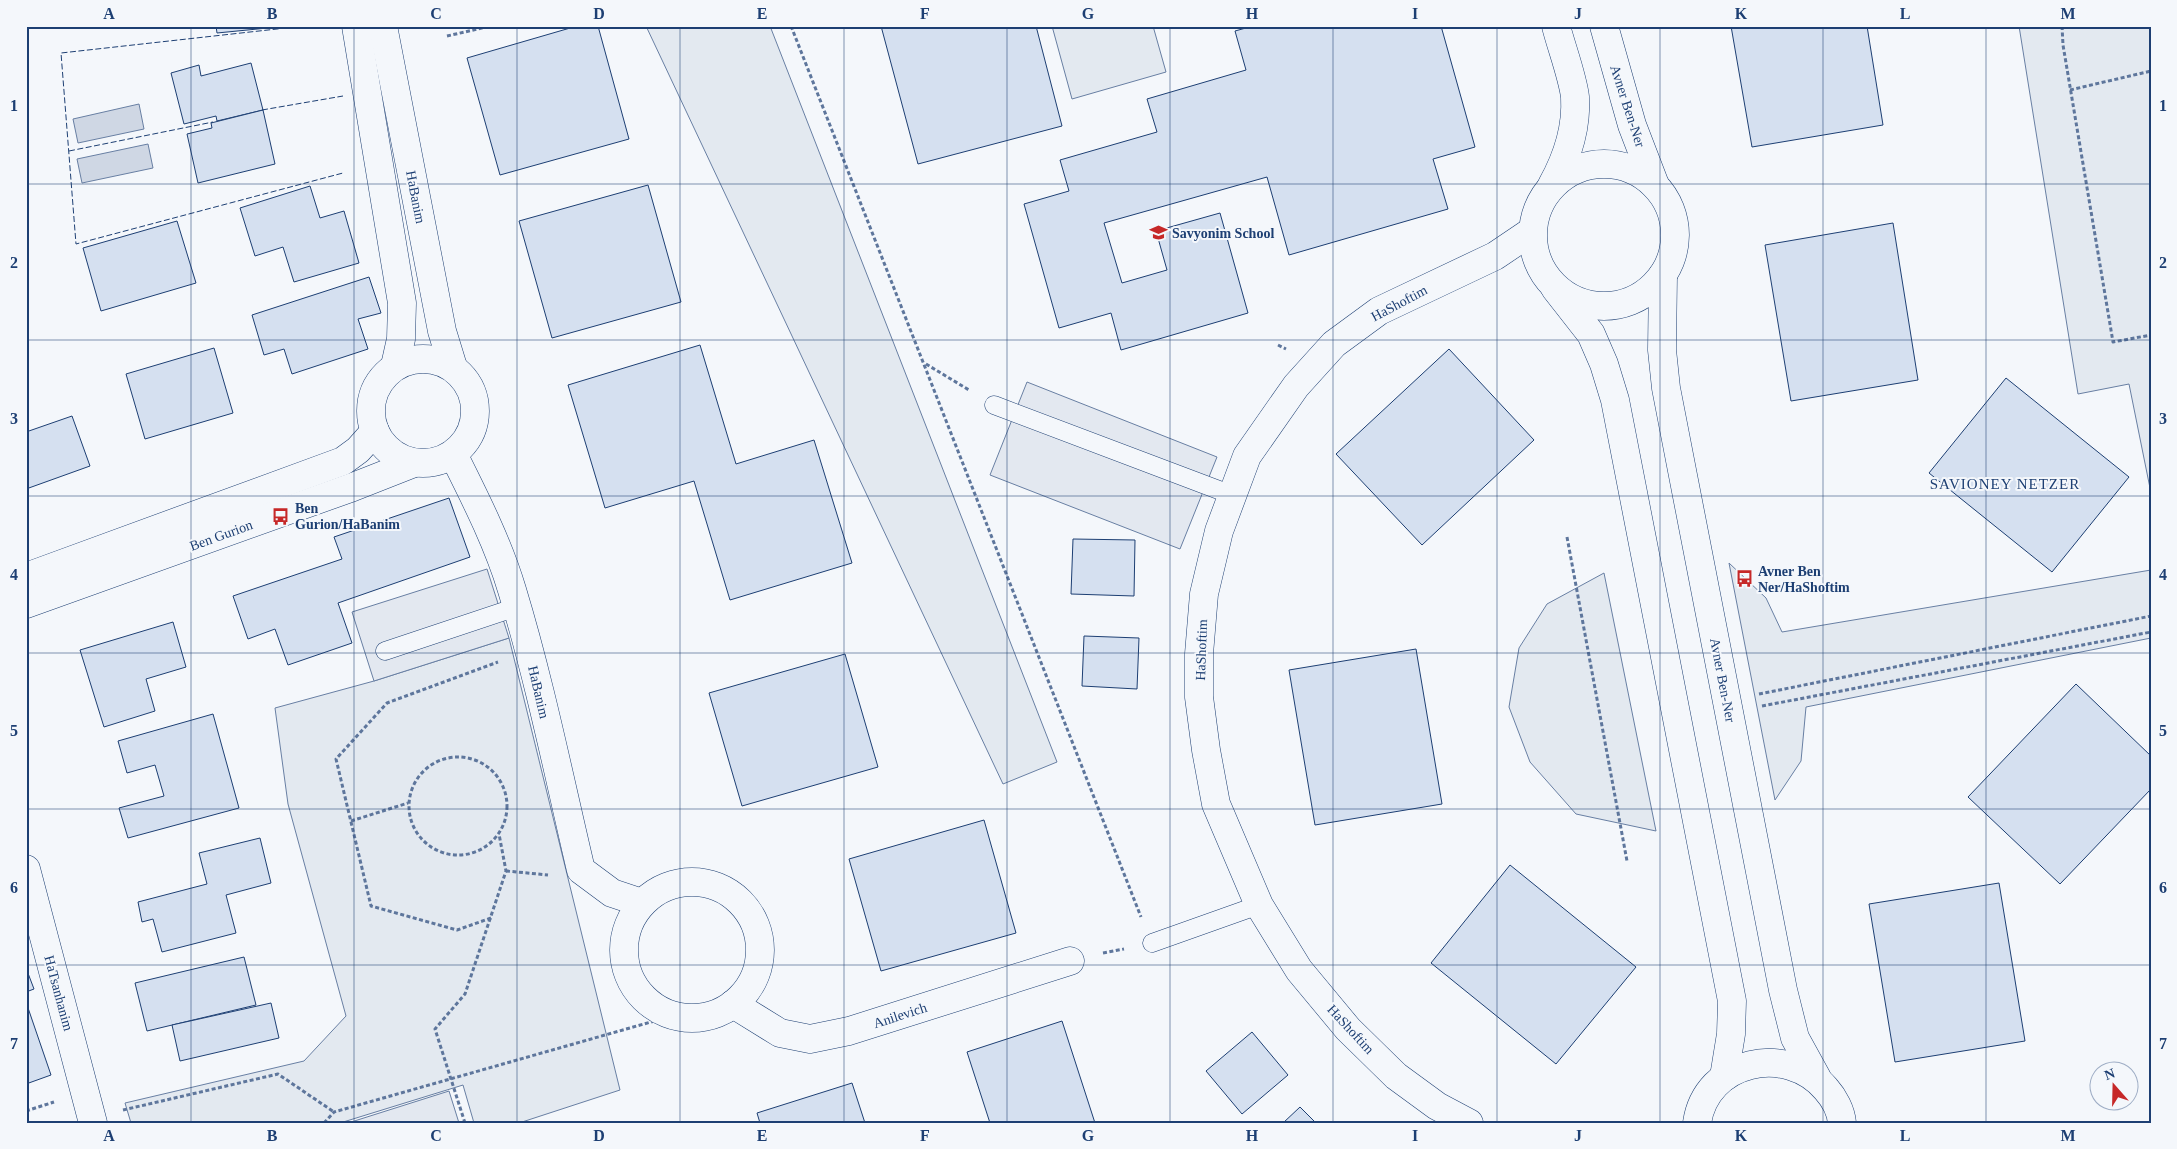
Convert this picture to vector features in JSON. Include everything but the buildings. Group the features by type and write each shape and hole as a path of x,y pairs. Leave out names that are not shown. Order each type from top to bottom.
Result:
{"street":[{"path":"356,26 402,303 402,339 396,366"},
{"name":"HaBanim","path":"383,26 442,331 453,367"},
{"path":"1556,26 1575,96 1573,132 1564,162 1538,207 1532,231 1533,244 1540,268 1591,334 1604,364 1615,400 1732,1001 1731,1034 1724,1077"},
{"name":"Avner Ben-Ner","path":"1604,26 1632,124 1655,185"},
{"path":"1551,186 1572,171 1586,165 1611,164 1635,170 1655,185 1668,204 1675,228 1674,253 1663,275 1645,293 1625,303 1600,306 1576,301 1555,288"},
{"name":"HaShoftim","path":"1469,1123 1437,1106 1396,1076 1348,1029 1299,970 1260,905 1216,804 1199,697 1199,654 1204,594 1219,531 1232,495 1247,456 1296,386 1334,344 1379,311 1495,256 1532,231"},
{"name":"Avner Ben-Ner","path":"1663,275 1662,350 1666,388 1783,990 1795,1038 1817,1078"},
{"path":"409,360 439,361 453,367 465,379 473,394 476,411 473,427 465,442 453,454 441,460 428,463 414,463 390,452 381,442 375,431 371,416 376,388 384,376 396,366 409,360"},
{"name":"Ben Gurion","path":"26,577 343,461 358,450 375,431"},
{"name":"HaBanim","path":"453,454 481,510 512,588 529,651 581,870"},
{"name":"Ben Gurion","path":"26,604 353,488 414,463"},
{"name":"HaTsanhanim","path":"26,869 80,1115"},
{"path":"581,870 612,893 642,903"},
{"path":"693,881 712,884 729,892 745,907 756,926 760,947 758,969 748,988 733,1004 714,1014 693,1018 672,1016 654,1007 639,994 628,977 623,958 624,938 630,919 642,903 656,891 674,884 693,881"},
{"name":"Anilevich","path":"733,1004 780,1033 810,1039 849,1031 1070,961"},
{"path":"1697,1123 1698,1114 1709,1093 1724,1077 1746,1065 1770,1061 1795,1066 1817,1078 1833,1096 1842,1123"}],"lane":[{"path":"994,404 1232,495"},
{"path":"385,651 517,607"},
{"path":"1152,943 1260,905"}],"path":[{"path":"447,36 491,26"},
{"path":"791,26 1152,943 1070,961"},
{"path":"2062,26 2070,90 2113,342 2151,335"},
{"path":"2070,90 2151,71"},
{"path":"1278,345 1293,352"},
{"path":"925,363 994,404"},
{"path":"1567,537 1627,861"},
{"path":"1728,706 2151,616"},
{"path":"1728,706 2151,632"},
{"path":"491,918 457,930 371,906 336,759 387,704 529,651"},
{"path":"449,757 466,757 481,763 494,773 504,787 507,802 506,819 499,834 488,846 474,854 457,856 441,853 427,846 416,834 409,819 408,803 412,787 421,773 434,763 449,757"},
{"path":"351,821 408,803"},
{"path":"465,1123 435,1029 465,994 491,918 506,871 499,834"},
{"path":"506,871 554,875 581,870"},
{"path":"324,1123 334,1112 672,1016"},
{"path":"26,1111 80,1115 278,1074 334,1112"}],"shaded area":[{"path":"646,26 770,26 1057,762 1003,784"},
{"path":"1052,26 1153,26 1166,72 1072,99"},
{"path":"2019,26 2151,26 2151,493 2129,384 2078,394"},
{"path":"139,104 144,129 78,143 73,119"},
{"path":"148,144 153,168 82,183 77,159"},
{"path":"1027,382 1217,457 1180,549 990,475"},
{"path":"1729,563 1766,598 1782,632 2151,570 2151,638 1806,707 1801,761 1775,800"},
{"path":"487,569 509,638 374,681 352,612"},
{"path":"1604,573 1656,831 1576,814 1530,762 1509,707 1519,648 1547,604"},
{"path":"509,638 620,1090 519,1123 474,1123 463,1085 340,1123 131,1123 125,1103 304,1061 346,1016 288,804 275,708 374,681"},
{"path":"449,1091 459,1123 348,1123"}],"fence":[{"path":"304,26 61,53 76,244 343,173"},
{"path":"262,110 343,96"},
{"path":"69,151 213,122"}],"place":[{"name":"Savyonim School","path":"1158,233"},
{"name":"Ben Gurion/HaBanim","path":"281,516"},
{"name":"Avner Ben Ner/HaShoftim","path":"1744,579"}],"district":[{"name":"SAVIONEY NETZER","path":"2005,484"}]}
